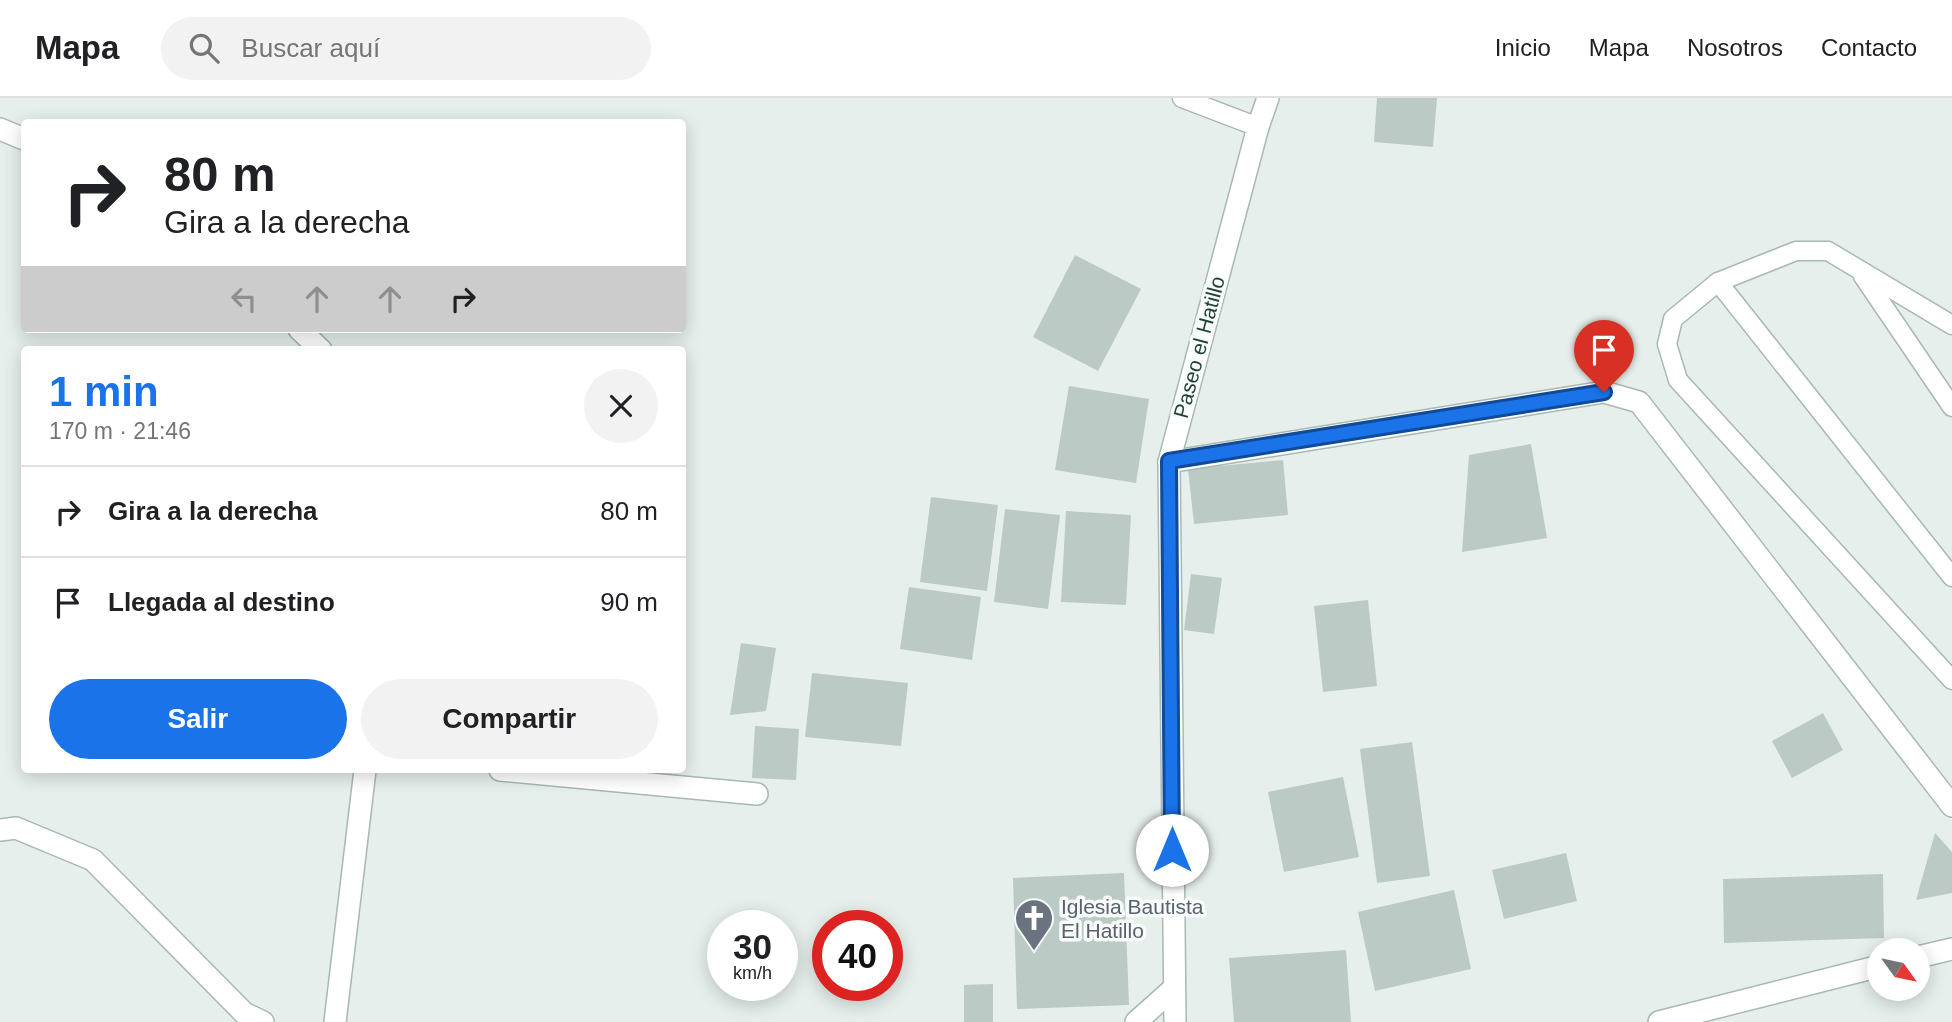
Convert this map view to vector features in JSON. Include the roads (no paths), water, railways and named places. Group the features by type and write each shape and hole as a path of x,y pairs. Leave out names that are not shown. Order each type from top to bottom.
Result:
{"street":[{"name":"Paseo el Hatillo","path":"1175,1022 1169,461 1268,98"},
{"path":"0,129 21,138"},
{"path":"303,333 317,346"},
{"path":"1169,461 1604,392 1639,402 1952,806"},
{"path":"335,1022 365,773"},
{"path":"532,773 757,794"},
{"path":"0,830 16,828 93,860 244,1013 263,1022"},
{"path":"1930,954 1952,949"},
{"path":"1659,1022 1867,969"},
{"path":"1136,1022 1173,989"}],"lane":[{"path":"1182,98 1258,127"},
{"path":"1952,325 1828,251 1796,251 1718,282 1673,319 1667,344 1678,380 1952,680"},
{"path":"1859,270 1952,407"},
{"path":"1718,282 1952,577"}],"place":[{"name":"Iglesia Bautista El Hatillo","path":"1034,952"}]}
